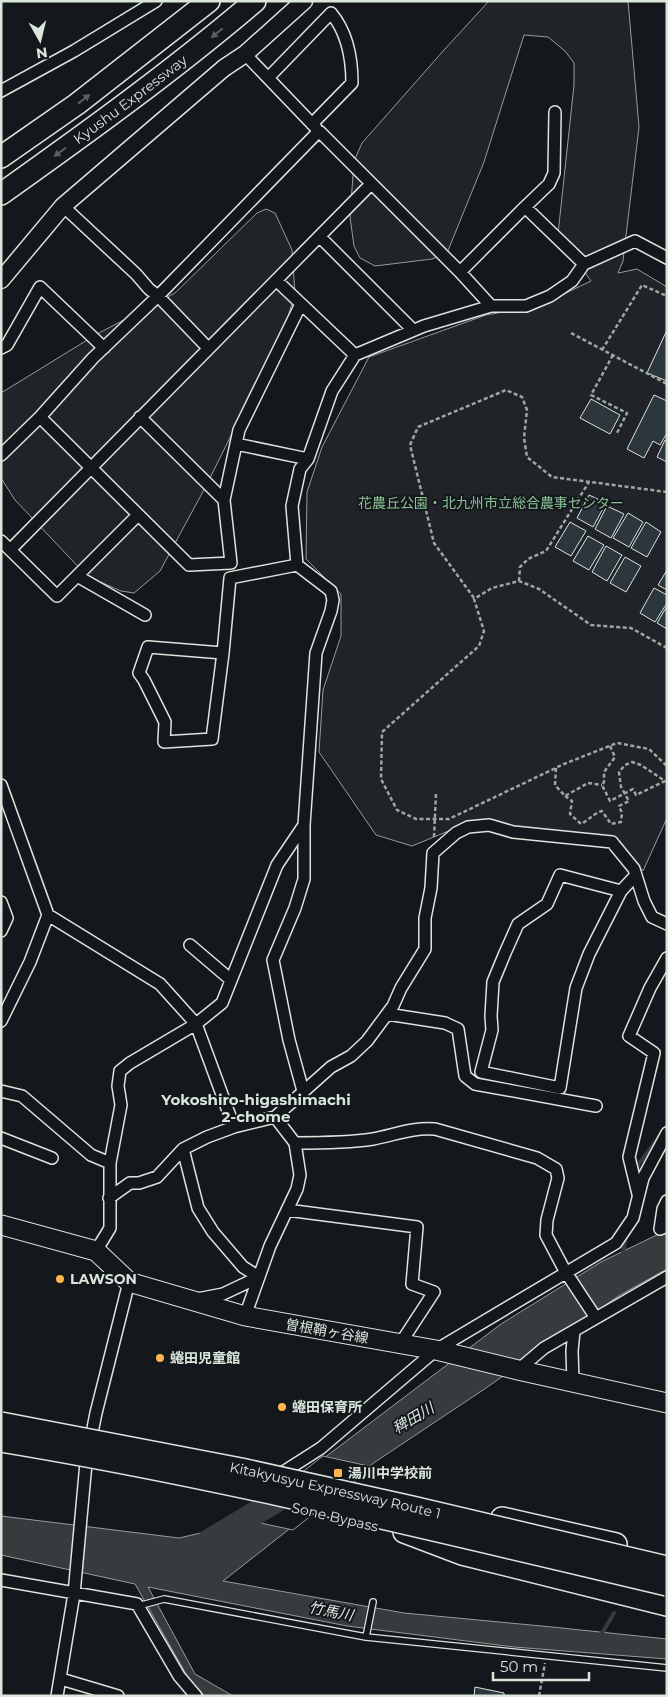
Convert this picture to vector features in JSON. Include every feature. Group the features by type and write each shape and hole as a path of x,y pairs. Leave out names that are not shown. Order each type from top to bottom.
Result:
{"highway":[{"name":"Kyushu Expressway","path":"1,157 77,104 209,1"},
{"name":"Kyushu Expressway","path":"1,194 96,126 188,56 255,1"},
{"path":"1,1418 221,1456 559,1530 667,1557"},
{"name":"Kitakyusyu Expressway Route 1","path":"1,1423 241,1469 667,1567"},
{"name":"Kitakyusyu Expressway Route 1","path":"1,1440 233,1485 407,1523 667,1585"},
{"name":"Sone Bypass","path":"1,1448 86,1463 326,1514 667,1595"},
{"path":"390,1492 554,1549 667,1577"},
{"path":"404,1532 462,1554 667,1606"}],"main road":[{"name":"曽根鞘ヶ谷線","path":"1,1225 96,1251 129,1282 245,1316 440,1351 667,1402"}],"street":[{"path":"1,91 74,51 156,1"},
{"path":"1,280 63,206 224,68 245,54 304,1"},
{"path":"1,454 40,417 104,348 158,296 316,127 352,83 352,64 340,23 331,12 268,78"},
{"path":"245,54 371,184 460,272 491,306"},
{"path":"460,272 549,184 554,173 555,112"},
{"path":"10,550 371,184"},
{"path":"63,206 136,274 208,348"},
{"path":"526,207 584,264"},
{"path":"320,237 413,330"},
{"path":"303,1091 289,1040 273,960 295,908 304,879 304,825 316,653 333,600 331,591 297,565 292,506 300,469 308,459 332,391 354,355 413,330 491,306 526,306 550,296 572,281 584,264 636,241 667,258"},
{"path":"277,281 354,355"},
{"path":"1,348 7,345 40,287 104,348"},
{"path":"40,417 189,565 231,563 224,500 239,430 301,304"},
{"path":"140,417 224,500"},
{"path":"236,444 308,459"},
{"path":"1,541 57,596 138,515"},
{"path":"223,653 148,647 138,672 165,722 164,742 212,738 223,653 230,578 297,565"},
{"path":"77,576 145,614"},
{"path":"1,785 48,915 160,984 196,1024 234,1127"},
{"path":"96,1251 110,1228 110,1163 121,1105 118,1086 120,1072 130,1063 196,1024 222,1003 277,865 304,825"},
{"path":"109,1198 130,1183 138,1183 157,1177 183,1149 207,1137 234,1127 275,1117 331,1067 351,1056 367,1041 387,1014 425,949 425,918 431,888 433,853 456,833 468,827 489,825 512,832 612,842 634,869 644,901 652,917 667,924"},
{"path":"621,891 560,875 547,904 518,924 493,982 492,1030 481,1072 560,1088 576,988 589,954 621,891 636,875"},
{"path":"1,902 7,918 1,931"},
{"path":"1,1021 30,962 48,915"},
{"path":"190,944 231,980"},
{"path":"638,1198 629,1157 654,1054 630,1036 650,988 667,958"},
{"path":"387,1014 445,1024 458,1029 465,1076 475,1084 596,1106"},
{"path":"1,1091 22,1096 91,1155 110,1163"},
{"path":"245,1316 270,1246 297,1189 300,1175 295,1143 275,1117"},
{"path":"295,1143 335,1143 393,1136 420,1128 435,1129 537,1158 556,1168 558,1178 547,1220 546,1235 567,1274 596,1318"},
{"path":"289,1472 440,1351 616,1243 633,1218 643,1178 667,1133"},
{"path":"1,1138 52,1158"},
{"path":"183,1149 198,1208 213,1232 243,1267 259,1277"},
{"path":"667,1201 663,1209 660,1229 667,1226"},
{"path":"287,1210 417,1227 412,1284 434,1292 400,1344"},
{"path":"189,1300 223,1294 259,1277"},
{"path":"518,1370 544,1348 667,1277"},
{"path":"57,1696 74,1594 79,1521 86,1463 129,1282"},
{"path":"573,1382 572,1352 574,1331"},
{"path":"1,1580 137,1604 179,1676 196,1696"},
{"path":"61,1679 118,1696"}],"lane":[{"path":"138,1606 164,1599 366,1637 667,1668"},
{"path":"366,1637 373,1602"}],"path":[{"path":"602,350 642,285 667,296"},
{"path":"571,333 667,384"},
{"path":"612,355 590,395 627,413 616,435"},
{"path":"667,492 552,477 527,458 524,438 528,410 522,397 506,390 418,427 410,445 434,544 474,599 484,631 479,646 382,732 381,779 397,810 416,819 449,819 556,768 617,743 650,749 667,766"},
{"path":"519,581 520,567 528,559 546,551 589,482"},
{"path":"474,599 492,588 519,581 540,589 591,624 631,628 667,648"},
{"path":"610,746 615,757 604,772 604,782 602,785 610,801 634,789 636,795 666,780"},
{"path":"556,768 555,785 572,801 570,814 581,824 592,819 595,813 602,811 611,824 621,822 622,813 620,806 629,801 621,788 619,772 625,765 632,762 641,765 666,780"},
{"path":"565,796 588,783 602,785"},
{"path":"433,853 436,794"},
{"path":"539,1696 547,1656"}],"green space":[{"name":"花農丘公園・北九州市立総合農事センター","path":"489,1 628,1 639,127 623,261 618,273 637,269 667,287 667,818 643,871 617,840 517,830 498,821 463,825 412,846 376,835 319,752 323,690 341,636 341,594 306,559 307,492 322,447 369,357 486,315 539,306 591,281 558,234 574,85 574,63 565,51 548,37 524,35 484,162 447,253 432,259 375,266 360,258 354,246 350,217 354,161 362,143"},
{"path":"266,209 275,213 292,250 295,293 285,327 206,486 160,571 134,593 121,591 87,576 15,500 1,478 1,393 97,334 175,293 257,213"}],"water":[{"name":"竹馬川","path":"667,1230 667,1269 620,1295 375,1462 223,1581 404,1613 667,1639 667,1659 514,1647 347,1626 148,1587 195,1674 233,1696 205,1696 190,1681 135,1584 1,1555 1,1516 179,1538 240,1524 501,1324 601,1262"}],"pier":[{"path":"323,1456 373,1467 293,1530 242,1519"}],"building":[{"path":"667,330 667,381 647,373"},
{"path":"654,395 667,401 667,433 660,445 653,441 644,458 627,449"},
{"path":"591,399 620,415 610,434 580,418"},
{"path":"665,440 667,441 667,462 657,457"},
{"path":"589,495 606,503 593,527 577,518"},
{"path":"607,506 624,514 611,538 595,529"},
{"path":"628,513 643,522 629,547 613,538"},
{"path":"570,522 586,531 571,556 555,547"},
{"path":"646,522 661,532 647,557 631,548"},
{"path":"588,536 604,545 589,570 573,561"},
{"path":"606,546 622,555 607,581 592,572"},
{"path":"625,557 641,566 626,592 610,583"},
{"path":"667,570 667,590 658,585"},
{"path":"654,588 667,595 667,603 655,622 640,613"},
{"path":"667,606 667,629 657,623"},
{"path":"475,1687 504,1693 504,1696 474,1696"}],"waterway":[{"path":"637,1171 638,1165 667,1126"},
{"path":"623,1254 626,1236"},
{"name":"稗田川","path":"209,1541 274,1502"},
{"path":"601,1635 614,1613"}],"place":[{"name":"LAWSON","path":"60,1279"},
{"name":"蜷田児童館","path":"160,1358"},
{"name":"蜷田保育所","path":"282,1407"},
{"name":"湯川中学校前","path":"338,1473"}],"district":[{"name":"Yokoshiro-higashimachi 2-chome","path":"256,1108"}]}
